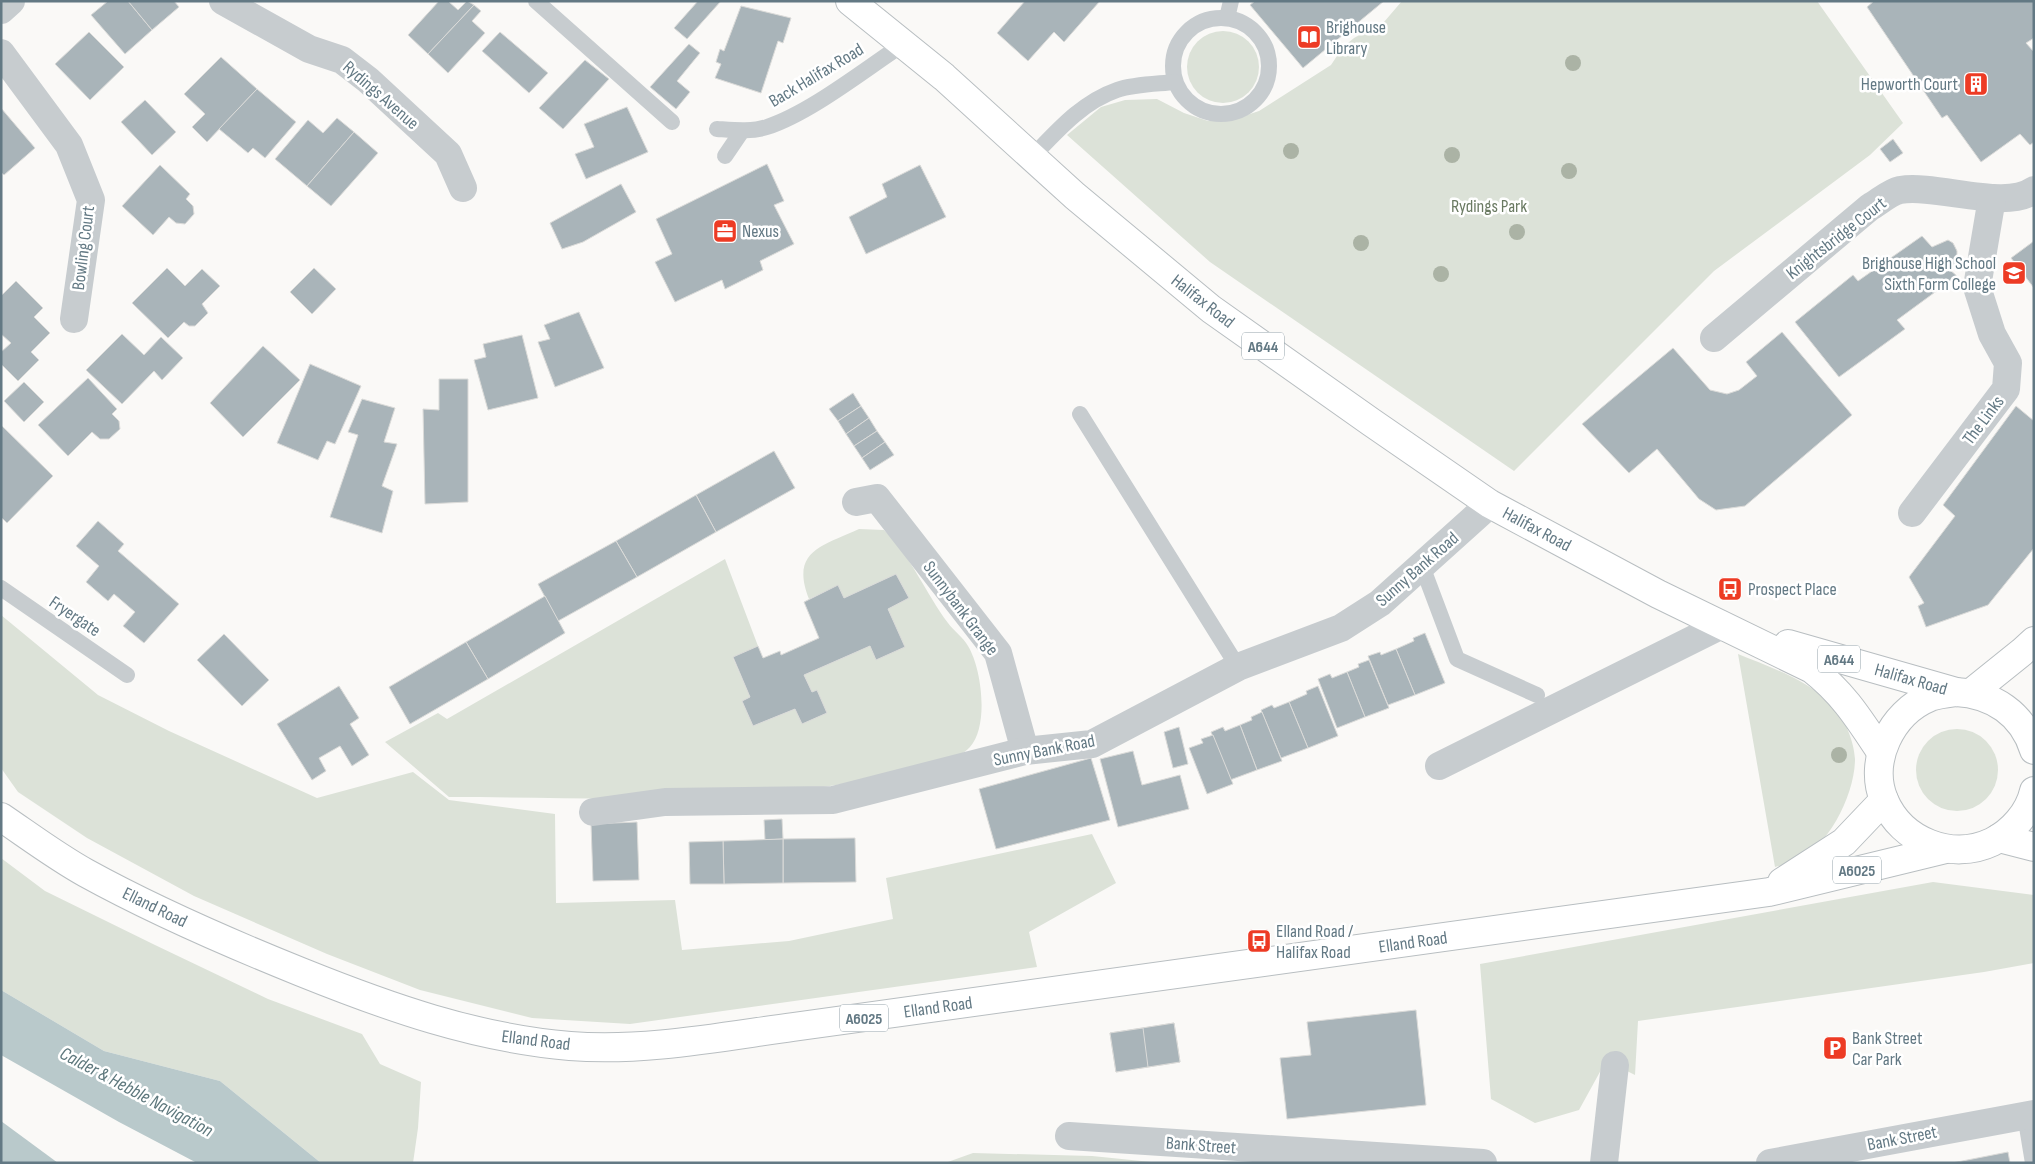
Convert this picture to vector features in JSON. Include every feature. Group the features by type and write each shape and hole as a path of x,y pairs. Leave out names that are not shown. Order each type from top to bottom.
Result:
{"main road":[{"name":"Halifax Road","path":"850,1 902,45 944,77 1074,196 1211,309 1490,504 1722,626 1812,670 1832,685 1846,700 1881,752"},
{"name":"Halifax Road","path":"1722,626 1995,700 2015,716 2029,736 2034,750"},
{"name":"A644","path":"1963,692 2022,652 2034,641"},
{"name":"Halifax Road","path":"1963,692 1931,696 1908,709 1892,728 1881,752 1879,776 1884,800 1899,823 1920,840 1946,849 1964,850 1982,846 1999,838 2018,822 2031,801 2034,791"},
{"name":"A6025","path":"1769,892 1844,842 1884,800"},
{"name":"Elland Road","path":"1,817 85,873 234,945 368,999 464,1029 525,1041 571,1046 642,1045 719,1037 1769,892"},
{"path":"1999,838 2034,847"},
{"name":"A6025","path":"1769,892 1946,849"}],"street":[{"path":"1,10 11,1"},
{"name":"Rydings Avenue","path":"223,1 309,49 342,60 368,80 448,154 463,188"},
{"name":"Bowling Court","path":"1,53 69,145 91,200 74,319"},
{"name":"Knightsbridge Court","path":"1714,338 1870,207 1899,190 1931,189 1992,198 2026,196 2034,190"},
{"name":"The Links","path":"1912,513 2006,390 2008,363 1992,334 1977,287 1992,198"},
{"name":"Sunnybank Grange","path":"856,502 877,498 998,653 1025,752"},
{"name":"Sunny Bank Road","path":"593,812 665,802 833,800 1025,752 1092,744 1238,667 1341,628 1380,603 1490,504"},
{"path":"1439,766 1722,626"},
{"path":"1604,1163 1614,1064"},
{"name":"Bank Street","path":"1770,1163 2029,1114"},
{"name":"Bank Street","path":"1069,1136 1483,1163"}],"lane":[{"path":"536,1 672,122"},
{"path":"1227,18 1232,1"},
{"path":"1227,18 1249,26 1261,38 1268,52 1270,68 1266,84 1259,97 1247,107 1232,113 1217,115 1202,111 1188,102 1175,82 1173,59 1178,44 1188,30 1202,22 1227,18"},
{"name":"Back Halifax Road","path":"717,130 742,131 766,128 802,111 902,45"},
{"path":"1032,157 1075,113 1102,97 1118,90 1175,82"},
{"path":"726,156 742,131"},
{"path":"1080,414 1238,667"},
{"path":"1422,566 1457,659 1537,695"},
{"name":"Fryergate","path":"1,588 127,675"},
{"path":"2029,1114 2033,1163"}],"green space":[{"name":"Rydings Park","path":"1402,1 1817,1 1903,123 1870,155 1714,271 1514,471 1210,262 1067,135 1101,107 1125,100 1157,99 1184,113 1208,121 1232,120 1259,111 1331,65 1343,47 1354,38 1384,22"},
{"path":"1230,31 1249,41 1257,53 1259,67 1257,81 1249,93 1237,101 1216,103 1197,93 1189,81 1187,60 1197,41 1209,33"},
{"path":"859,529 884,530 894,540 950,626 966,643 973,656 980,683 980,726 976,738 970,747 959,755 916,769 859,781 801,790 743,795 684,798 449,797 385,742 438,713 447,719 725,559 758,646 733,658 750,697 742,701 753,726 795,709 802,724 827,713 812,692 804,675 870,646 876,660 904,647 888,609 909,598 896,574 844,598 837,586 809,599 804,583 804,570 807,560 813,552 822,546"},
{"path":"1,615 98,695 169,731 317,798 413,772 449,800 555,814 556,903 675,900 682,950 789,941 893,919 886,878 1092,834 1116,883 1029,932 1037,967 630,1024 532,1018 420,990 327,954 194,896 87,838 18,792 1,768"},
{"path":"1738,654 1787,674 1821,695 1836,709 1844,722 1854,752 1854,773 1845,804 1828,833 1806,855 1792,863 1775,867"},
{"path":"1957,729 1973,732 1986,741 1995,754 1998,770 1995,786 1986,799 1973,808 1957,811 1941,808 1928,799 1919,786 1916,770 1919,754 1928,741 1941,732"},
{"path":"1,858 45,891 155,945 268,999 362,1034 380,1064 421,1082 418,1128 413,1163 321,1163 220,1081 104,1051 1,990"},
{"path":"1933,882 2034,895 2034,963 1984,972 1638,1021 1635,1075 1615,1065 1601,1070 1579,1110 1535,1123 1491,1099 1480,964"},
{"path":"973,1153 1092,1156 1161,1163 945,1163"}],"water":[{"name":"Calder & Hebble Navigation","path":"1,990 104,1051 220,1081 321,1163 197,1163 119,1122 1,1055"},
{"path":"1,1121 58,1163 1,1163"}],"building":[{"path":"108,1 128,1 152,30 125,54 91,15"},
{"path":"128,1 174,1 179,7 152,30"},
{"path":"439,1 448,1 458,10 467,1 474,5 428,54 408,35"},
{"path":"698,1 721,1 687,39 674,28"},
{"path":"1025,1 1100,1 1064,42 1054,32 1028,61 997,33"},
{"name":"Brighouse Library","path":"1255,1 1384,1 1303,68 1250,5"},
{"name":"Hepworth Court","path":"1874,1 2034,1 2034,38 2026,43 2034,52 2034,142 2030,145 2020,134 1981,162 1947,115 1942,118 1867,7"},
{"path":"474,5 481,11 472,21 485,33 448,73 428,54"},
{"path":"741,6 791,18 783,43 778,41 761,93 715,78 721,64 716,62 720,49 724,51"},
{"path":"89,32 124,67 90,100 55,64"},
{"path":"500,32 548,73 529,93 482,51"},
{"path":"689,44 700,53 677,81 690,92 676,109 650,87"},
{"path":"221,57 257,89 207,142 192,127 205,114 184,94"},
{"path":"585,60 609,79 563,129 539,108"},
{"path":"257,89 296,122 265,158 253,148 248,153 219,129"},
{"path":"145,100 176,132 152,155 121,122"},
{"path":"627,107 648,152 586,179 575,154 594,147 584,124"},
{"path":"1,108 35,148 4,175 1,172"},
{"path":"337,118 354,132 307,186 275,159 308,120 323,133"},
{"path":"354,132 378,153 331,206 307,186"},
{"path":"1893,139 1903,153 1890,162 1880,149"},
{"name":"Nexus","path":"767,164 784,201 774,205 794,244 760,261 763,270 725,289 722,280 675,302 655,262 672,254 656,219"},
{"path":"160,165 190,194 186,199 193,206 194,214 185,224 176,223 169,217 153,235 122,206"},
{"path":"920,165 946,217 866,254 849,217 887,197 882,184"},
{"path":"621,184 636,212 583,242 562,249 550,223"},
{"path":"1922,236 1932,247 1948,240 1953,243 1957,251 1957,261 1950,270 1957,276 1897,320 1905,329 1839,377 1795,322 1853,275 1858,281"},
{"path":"2034,241 2034,288 2011,258"},
{"path":"167,268 185,286 202,269 220,286 202,304 208,313 195,326 189,326 184,322 168,338 132,303"},
{"path":"314,268 336,289 312,314 290,292"},
{"path":"16,281 43,308 34,317 50,333 31,352 39,360 18,381 1,364 1,352 11,343 1,334 1,296"},
{"path":"579,312 604,368 555,387 538,342 550,339 544,325"},
{"path":"1782,332 1852,415 1745,506 1716,510 1699,499 1657,449 1629,473 1582,424 1673,348 1710,390 1727,394 1739,390 1757,376 1746,362"},
{"path":"122,334 144,355 161,337 183,358 162,380 154,371 122,404 86,370"},
{"path":"522,335 538,398 488,410 474,360 486,357 483,344"},
{"path":"263,346 300,380 243,437 210,403"},
{"path":"310,364 361,386 335,444 327,441 318,460 277,443"},
{"path":"88,378 117,409 112,414 119,421 120,429 109,439 100,439 92,432 68,456 38,425"},
{"path":"439,379 468,379 468,502 425,504 423,409 439,410"},
{"path":"24,382 44,402 24,422 4,401"},
{"path":"853,393 861,406 838,421 829,409"},
{"path":"362,399 395,408 384,442 397,444 382,486 393,491 382,533 330,517 358,435 348,432"},
{"path":"861,406 869,418 846,434 838,421"},
{"path":"2016,406 2034,421 2034,548 1988,605 1926,627 1918,606 1924,603 1909,577 1955,516 1943,505"},
{"path":"869,418 877,431 854,446 846,434"},
{"path":"1,425 53,476 7,523 1,517"},
{"path":"877,431 885,442 862,458 854,446"},
{"path":"885,442 894,455 870,470 862,458"},
{"path":"774,451 795,488 716,532 696,495"},
{"path":"696,495 716,532 637,577 616,541"},
{"path":"98,521 124,544 118,551 179,604 144,643 123,626 135,612 114,594 108,601 86,582 99,566 76,546"},
{"path":"616,541 637,577 558,621 538,584"},
{"path":"896,574 909,598 888,609 905,647 876,660 870,646 804,675 812,692 817,690 827,713 802,724 795,709 753,726 742,701 750,697 733,657 758,646 763,658 780,651 781,655 819,638 804,602 838,585 844,598"},
{"path":"545,596 565,633 488,679 466,642"},
{"path":"1425,633 1445,683 1415,695 1396,649 1414,641 1413,638"},
{"path":"224,634 269,680 242,706 197,660"},
{"path":"466,642 488,679 410,724 389,687"},
{"path":"1396,649 1415,695 1388,705 1368,656 1380,652 1381,655"},
{"path":"1369,660 1389,708 1365,717 1347,672 1359,667 1358,664"},
{"path":"1347,672 1365,717 1337,728 1318,679 1330,674 1332,678"},
{"path":"339,686 359,718 350,724 369,755 352,766 340,746 319,758 326,771 312,780 277,724"},
{"path":"1318,686 1338,736 1308,748 1289,702 1307,694 1306,691"},
{"path":"1289,702 1308,748 1281,758 1261,710 1272,705 1274,708"},
{"path":"1262,712 1282,761 1257,770 1240,725 1252,720 1251,717"},
{"path":"1240,725 1257,770 1230,780 1211,732 1223,727 1225,731"},
{"path":"1179,727 1188,764 1173,768 1164,732"},
{"path":"1213,735 1233,784 1207,794 1189,748 1203,743 1201,739"},
{"path":"1133,751 1142,785 1180,775 1189,809 1118,827 1100,759"},
{"path":"1091,758 1110,820 996,849 979,789"},
{"path":"782,819 783,839 765,840 764,820"},
{"path":"637,822 639,880 593,881 591,824"},
{"path":"855,838 856,882 783,883 783,839"},
{"path":"783,839 783,883 724,884 723,841"},
{"path":"723,841 724,884 690,884 689,842"},
{"path":"1416,1010 1426,1105 1287,1119 1280,1058 1311,1055 1307,1022"},
{"path":"1174,1023 1180,1062 1148,1067 1143,1028"},
{"path":"1174,1023 1180,1062 1116,1072 1110,1033"},
{"path":"1143,1028 1148,1067 1116,1072 1110,1033"},
{"path":"2008,1152 2010,1163 1952,1163"}],"place":[{"name":"Brighouse Library","path":"1309,37"},
{"name":"Hepworth Court","path":"1976,84"},
{"name":"Nexus","path":"725,231"},
{"name":"Brighouse High School Sixth Form College","path":"2014,273"},
{"name":"Prospect Place","path":"1730,589"},
{"name":"Elland Road / Halifax Road","path":"1259,941"},
{"name":"Bank Street Car Park","path":"1835,1048"}]}
